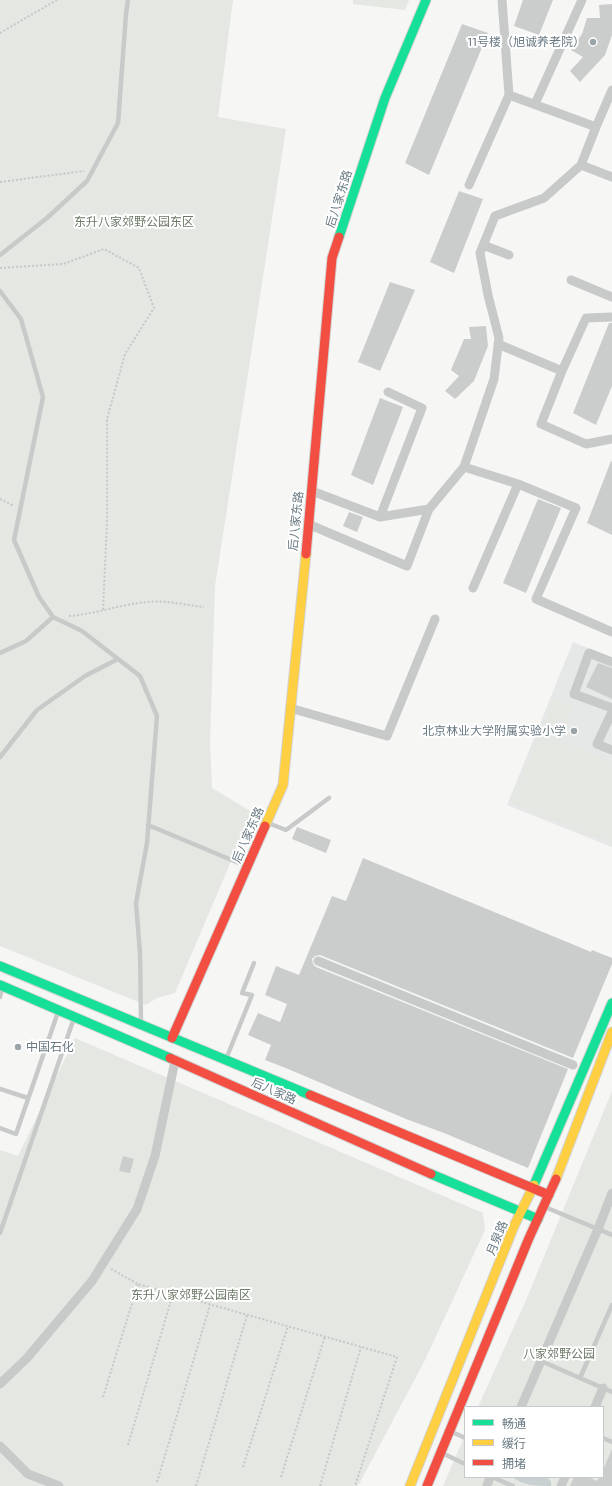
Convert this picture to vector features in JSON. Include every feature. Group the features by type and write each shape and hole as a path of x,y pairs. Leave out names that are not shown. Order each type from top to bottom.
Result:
{"main road":[{"name":"后八家东路","path":"172,1038 283,785 312,491 332,258 385,98 426,0"},
{"name":"后八家路","path":"0,966 549,1195"},
{"name":"后八家路","path":"2,986 462,1188 538,1219"},
{"name":"月泉路","path":"410,1486 514,1226 538,1178 612,1003"},
{"path":"427,1486 549,1195 612,1032"}],"street":[{"path":"469,185 509,95 502,0"},
{"path":"535,104 582,0"},
{"path":"308,524 407,566 429,509 464,467 494,379 499,338 488,295 480,253 495,216 544,198 581,165 612,90"},
{"path":"509,95 596,127"},
{"path":"581,165 612,177"},
{"path":"484,244 509,255"},
{"path":"570,280 612,297"},
{"path":"612,317 586,318 562,371 541,424 586,444 612,439"},
{"path":"498,344 562,371"},
{"path":"380,517 422,408 388,392"},
{"path":"464,467 518,484 576,508 536,599 612,632"},
{"path":"473,588 518,484"},
{"path":"312,491 380,517 429,509"},
{"path":"290,708 387,736 435,619"},
{"path":"612,662 589,653 574,694 612,708"},
{"path":"612,712 597,744 612,750"},
{"path":"318,961 573,1065"},
{"path":"0,1384 32,1352 92,1281 137,1209 155,1156 175,1061"},
{"path":"521,1406 598,1229 612,1193"},
{"path":"595,1406 603,1388"},
{"path":"0,1446 28,1474 59,1486"}],"lane":[{"path":"0,255 47,218 87,181 118,123 125,21 128,0"},
{"path":"0,291 21,319 43,397 14,540 39,597 53,617 82,631 140,676 157,716 147,843 136,903 140,953 141,1025"},
{"path":"0,654 26,641 53,617"},
{"path":"0,757 37,710 85,676 118,659"},
{"path":"267,822 286,830 329,798"},
{"path":"148,825 247,866"},
{"path":"225,1060 252,995 242,993 254,963"},
{"path":"0,997 2,986"},
{"path":"0,1128 16,1134 59,1011"},
{"path":"0,1234 74,1017"},
{"path":"0,1089 28,1098"},
{"path":"544,1207 612,1235"},
{"path":"580,1378 612,1305"},
{"path":"541,1361 612,1392"},
{"path":"450,1430 464,1437"},
{"path":"441,1452 464,1464"},
{"path":"493,1478 513,1486"}],"path":[{"path":"0,33 57,0"},
{"path":"0,182 93,170"},
{"path":"0,268 63,264 104,249 139,268 154,308 125,354 107,419 107,522 103,610"},
{"path":"0,498 20,510"},
{"path":"53,617 85,615 116,606 150,602 204,607"},
{"path":"102,1265 138,1284 397,1356 355,1486"},
{"path":"103,1397 138,1284"},
{"path":"128,1445 173,1294"},
{"path":"157,1482 210,1305"},
{"path":"196,1486 247,1315"},
{"path":"243,1467 288,1326"},
{"path":"281,1477 325,1336"},
{"path":"320,1486 361,1347"}],"shaded area":[{"name":"北京林业大学附属实验小学","path":"573,642 612,658 612,847 507,805"},
{"path":"514,1478 548,1478 551,1482 551,1486 536,1486"}],"green space":[{"name":"东升八家郊野公园东区","path":"0,0 233,0 218,117 286,129 215,586 210,743 212,788 252,812 175,993 157,998 146,1005 0,946"},
{"path":"353,0 409,0 405,10 353,4"},
{"path":"554,698 574,706 561,741 612,761 612,843 511,803"},
{"name":"东升八家郊野公园南区","path":"75,1038 483,1213 485,1230 425,1360 358,1486 0,1486 0,1150 18,1156"},
{"name":"八家郊野公园","path":"612,1091 612,1486 443,1486 464,1437 464,1478 604,1478 604,1406 478,1406 526,1300"}],"building":[{"path":"523,0 553,0 539,35 514,26"},
{"name":"11号楼（旭诚养老院）","path":"612,4 612,35 605,55 580,82 570,71 583,57 571,50 582,34 587,18 600,18 599,5"},
{"path":"462,24 488,33 429,175 405,163"},
{"path":"459,191 483,199 454,273 430,262"},
{"path":"390,282 415,290 380,371 358,362"},
{"path":"609,323 612,323 612,386 596,425 573,413"},
{"path":"486,326 488,346 474,381 455,399 445,391 459,376 451,370 464,339 471,339 469,327"},
{"path":"380,398 403,407 373,485 351,475"},
{"path":"611,461 612,462 612,535 587,523"},
{"path":"538,499 561,508 526,593 503,583"},
{"path":"349,512 363,517 357,532 343,526"},
{"path":"598,663 612,668 612,699 586,687"},
{"path":"297,827 331,840 326,853 292,839"},
{"path":"363,858 591,952 592,950 612,958 612,964 573,1058 320,955 315,956 312,959 313,964 316,967 568,1069 528,1168 265,1060 271,1045 248,1035 258,1013 280,1022 287,1004 265,995 276,966 299,975 332,896 346,901"},
{"path":"123,1156 134,1159 130,1173 119,1171"},
{"path":"612,1449 612,1486 570,1486 574,1478 590,1478 597,1481 599,1478 604,1478 604,1468"}],"traffic: fast":[{"path":"339,237 385,98 426,0"},
{"path":"0,966 310,1095"},
{"path":"0,985 170,1058"},
{"path":"534,1185 612,1003"},
{"path":"431,1174 538,1219"}],"traffic: slow":[{"path":"265,826 283,785 306,554"},
{"path":"556,1179 612,1032"},
{"path":"410,1486 514,1226 534,1185"}],"traffic: jam":[{"path":"306,554 332,258 339,237"},
{"path":"172,1038 265,826"},
{"path":"170,1058 431,1174"},
{"path":"310,1095 549,1195"},
{"path":"427,1486 529,1238 556,1179"}],"place":[{"name":"11号楼（旭诚养老院）","path":"593,42"},
{"name":"北京林业大学附属实验小学","path":"574,731"},
{"name":"中国石化","path":"18,1047"}]}
